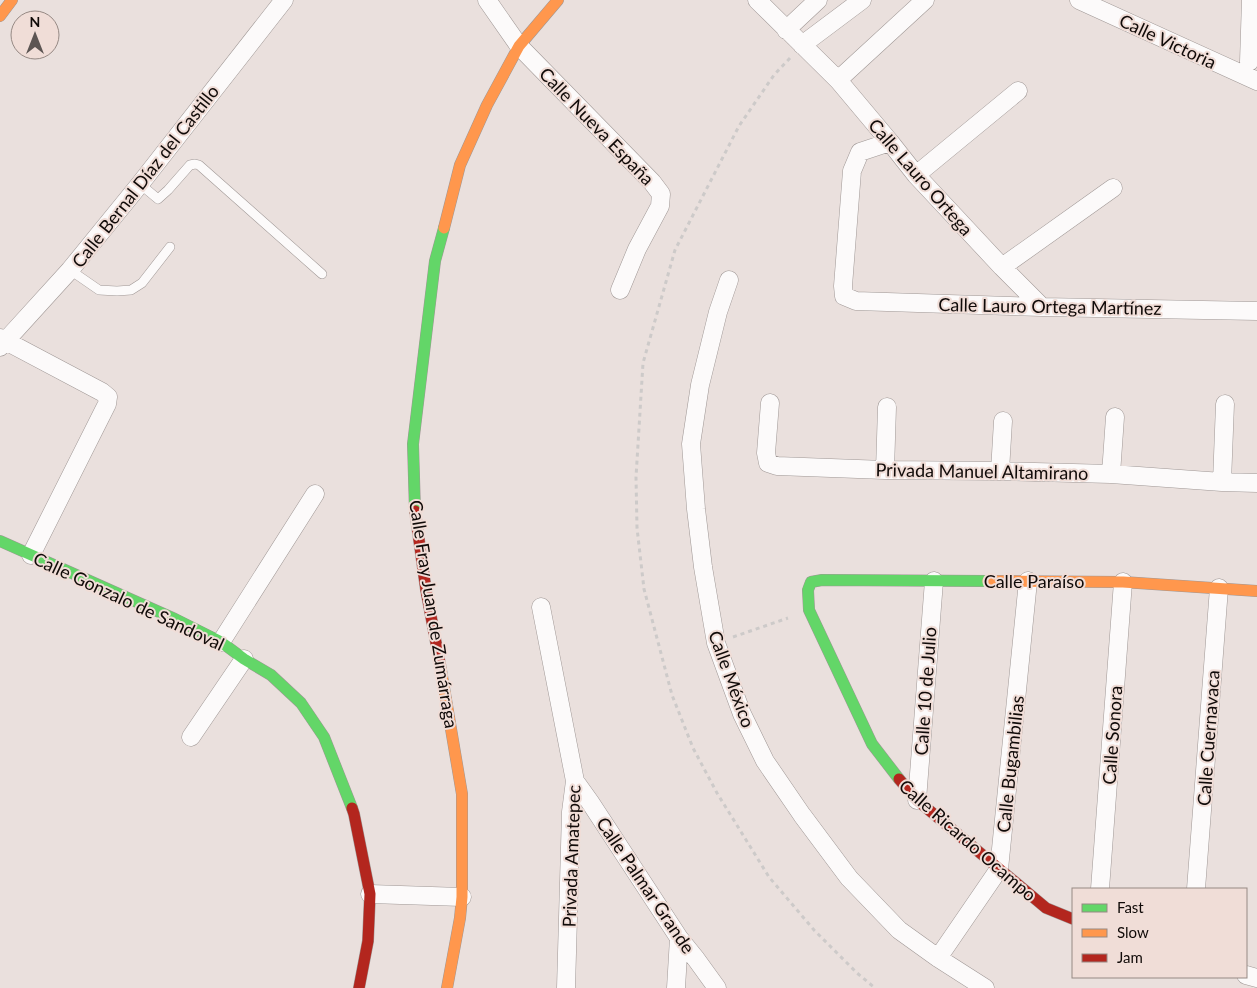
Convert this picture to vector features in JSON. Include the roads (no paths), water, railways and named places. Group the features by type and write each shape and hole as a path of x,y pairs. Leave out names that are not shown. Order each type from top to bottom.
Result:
{"main road":[{"path":"0,16 12,0"},
{"name":"Calle Fray Juan de Zumárraga","path":"447,988 462,897 462,794 415,516 413,444 435,261 460,165 487,105 519,46 558,0"},
{"name":"Calle Gonzalo de Sandoval","path":"0,541 175,619 221,642 244,659 271,675 301,703 324,737 354,814 370,894 368,940 359,988"},
{"name":"Calle Paraíso","path":"811,582 822,580 1123,582 1257,591"},
{"name":"Calle Ricardo Ocampo","path":"811,582 808,590 809,610 872,744 896,776 917,800 1046,908 1072,919"}],"street":[{"name":"Calle Nueva España","path":"487,0 519,46 652,182 660,194 660,206 637,249 620,290"},
{"name":"Calle Lauro Ortega","path":"757,0 838,80 916,175 1042,307"},
{"path":"786,30 818,0"},
{"path":"802,45 862,0"},
{"path":"838,80 925,0"},
{"name":"Calle Victoria","path":"1079,0 1257,81"},
{"path":"1222,65 1253,62 1251,0"},
{"name":"Calle Bernal Díaz del Castillo","path":"2,342 70,270 140,184 278,2"},
{"path":"916,175 1018,91"},
{"name":"Calle Lauro Ortega Martínez","path":"890,142 860,152 852,171 843,286 844,296 856,301 1257,311"},
{"path":"1002,267 1113,188"},
{"name":"Calle México","path":"729,280 718,312 700,385 691,444 703,567 716,643 742,714 765,761 849,878 899,930 985,988"},
{"path":"2,342 102,392 108,397 107,404 31,555"},
{"name":"Privada Manuel Altamirano","path":"770,403 766,453 768,463 777,466 1111,474 1222,482 1257,482"},
{"path":"1222,482 1225,404"},
{"path":"885,470 887,407"},
{"path":"1111,474 1115,417"},
{"path":"1000,471 1003,421"},
{"path":"221,642 315,494"},
{"name":"Calle 10 de Julio","path":"917,800 934,581"},
{"name":"Calle Bugambilias","path":"938,958 999,869 1028,581"},
{"name":"Calle Sonora","path":"1100,888 1123,582"},
{"name":"Calle Cuernavaca","path":"1196,888 1219,588"},
{"name":"Privada Amatepec","path":"542,607 575,781 571,812 566,988"},
{"path":"191,737 244,659"},
{"name":"Calle Palmar Grande","path":"575,781 679,938 717,988"},
{"path":"370,894 462,897"},
{"path":"676,988 679,938"}],"lane":[{"path":"140,184 158,199 190,165 199,165 322,274"},
{"path":"70,270 99,290 131,290 142,283 170,247"}]}
